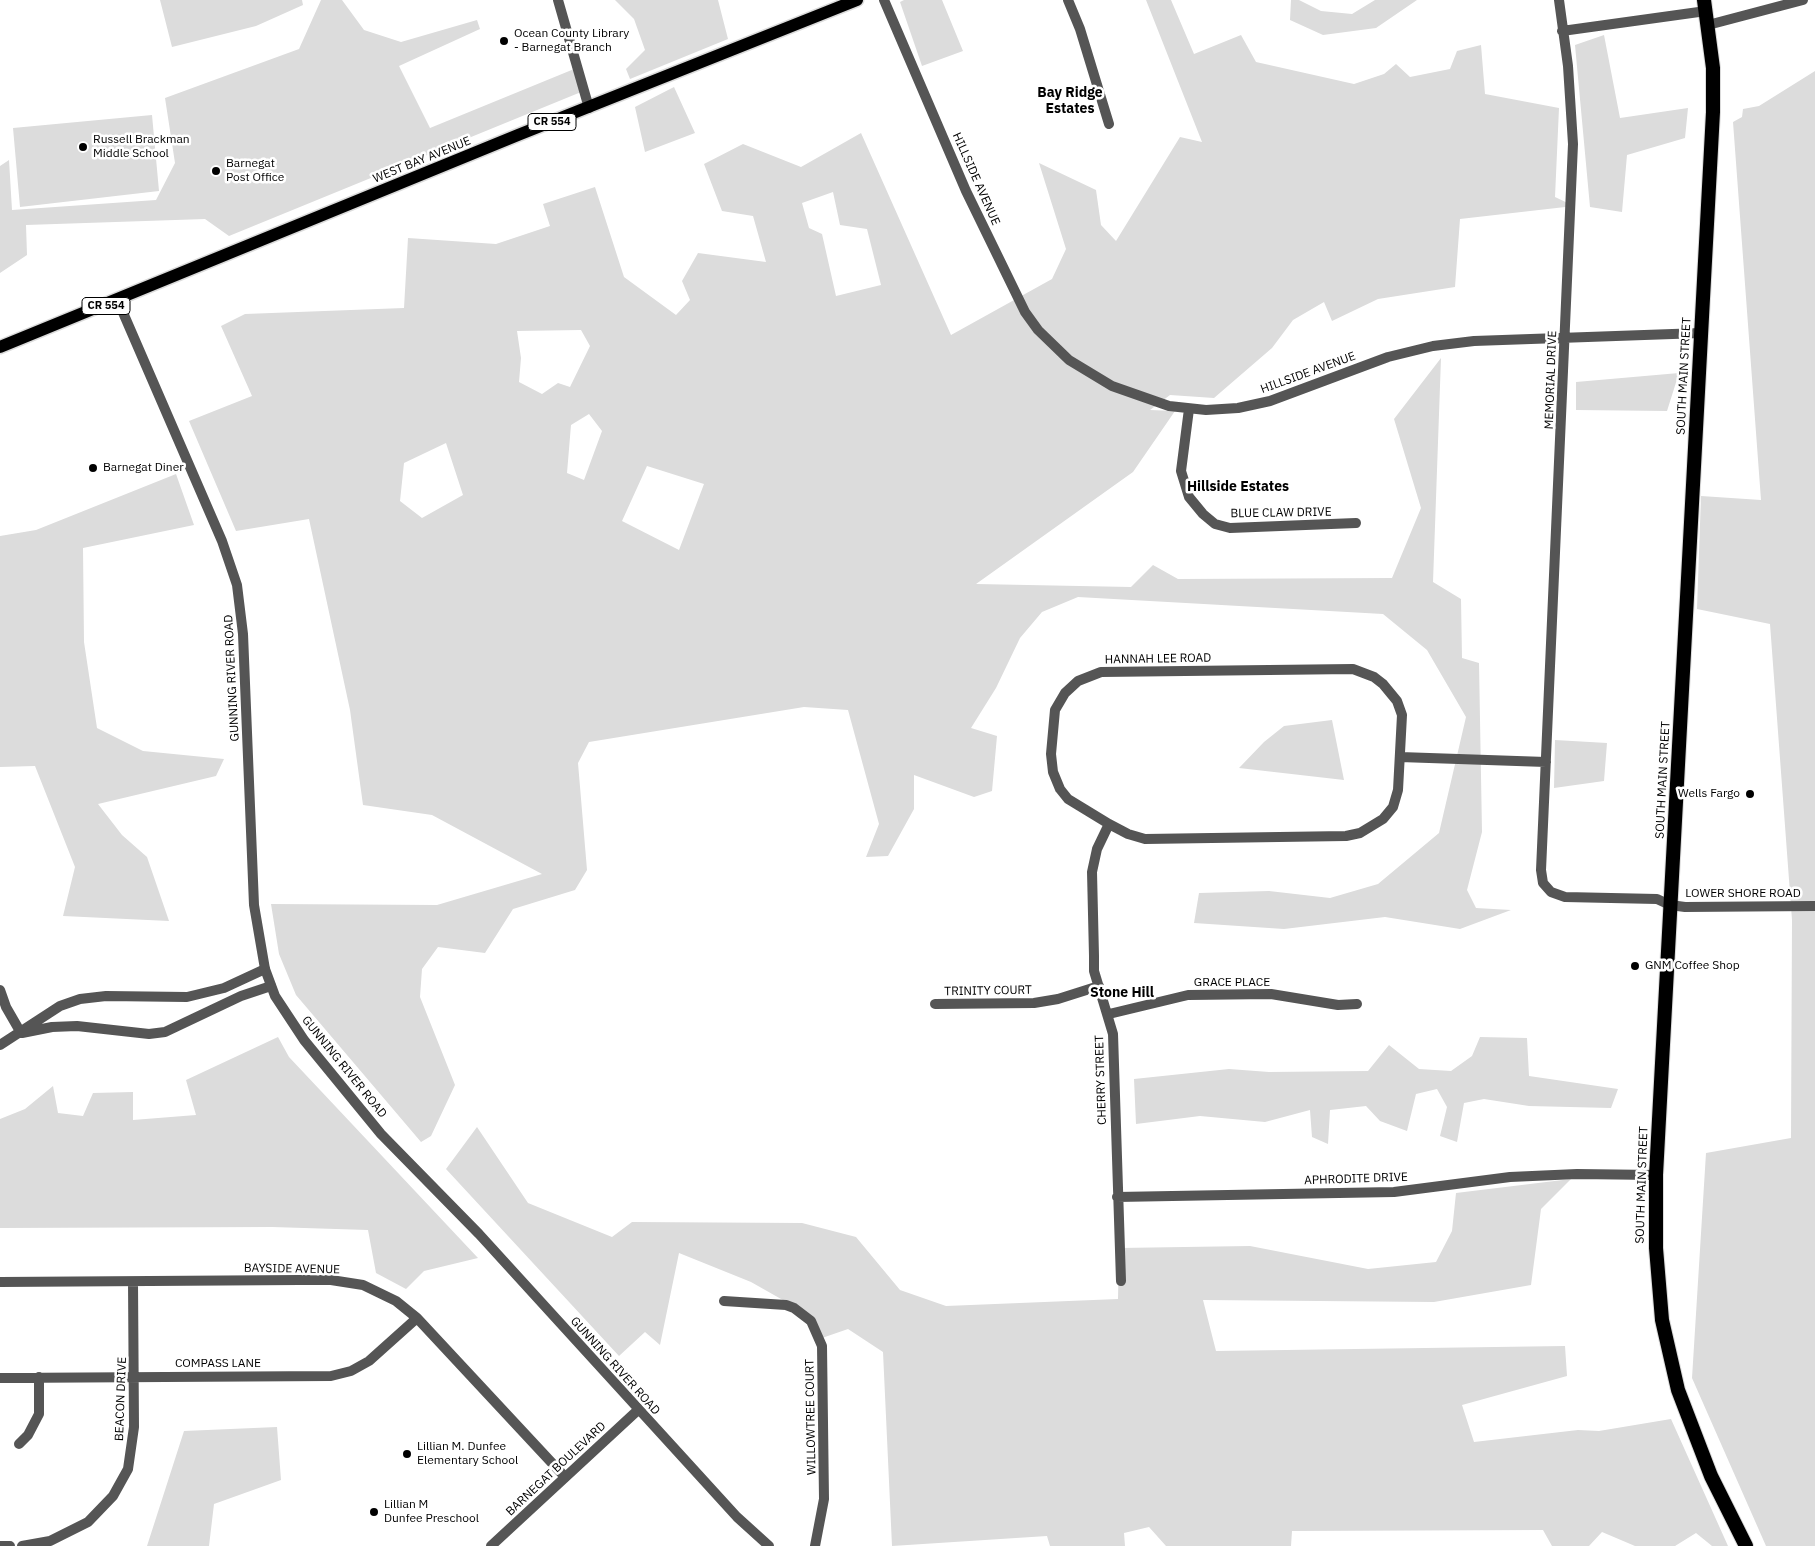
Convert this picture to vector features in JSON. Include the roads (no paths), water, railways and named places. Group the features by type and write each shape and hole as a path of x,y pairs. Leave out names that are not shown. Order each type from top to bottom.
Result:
{"highway":[{"name":"SOUTH MAIN STREET","path":"1705,5 1713,68 1713,112 1656,1175 1656,1248 1661,1314 1678,1390 1693,1434 1746,1546"}],"main road":[{"name":"WEST BAY AVENUE","path":"0,348 857,0"}],"street":[{"path":"558,0 588,108"},
{"name":"HILLSIDE AVENUE","path":"884,0 1003,270 1025,312 1038,330 1069,360 1096,378 1138,396 1189,409 1238,408 1270,401 1388,357 1433,346 1474,341 1701,333"},
{"path":"1068,0 1080,30 1109,124"},
{"name":"MEMORIAL DRIVE","path":"1559,0 1568,66 1573,144 1541,870 1543,883 1551,892 1565,898 1657,899 1670,905"},
{"path":"1708,26 1803,0"},
{"path":"1562,31 1705,5"},
{"name":"GUNNING RIVER ROAD","path":"118,301 222,541 232,567 240,598 254,905 265,969 275,996 304,1040 381,1134 485,1242 737,1517 768,1546"},
{"name":"BLUE CLAW DRIVE","path":"1189,409 1181,471 1189,497 1203,514 1216,524 1230,528 1356,523"},
{"name":"HANNAH LEE ROAD","path":"1353,669 1378,680 1396,701 1402,715 1400,757 1398,790 1392,807 1383,818 1360,833 1346,836 1145,839 1128,834 1068,799 1060,789 1053,772 1051,754 1056,710 1064,693 1078,681 1101,672 1353,669"},
{"path":"1400,757 1546,762"},
{"name":"CHERRY STREET","path":"1109,824 1097,849 1092,872 1094,963 1114,1040 1117,1197 1121,1281"},
{"name":"LOWER SHORE ROAD","path":"1670,905 1685,907 1815,906"},
{"path":"0,1045 60,1006 80,999 106,996 187,997 224,988 265,969"},
{"path":"21,1033 52,1027 77,1026 150,1034 164,1032 241,996 271,986"},
{"name":"TRINITY COURT","path":"935,1004 1034,1004 1058,999 1099,986"},
{"path":"0,990 6,1007 21,1033"},
{"name":"GRACE PLACE","path":"1108,1014 1188,995 1271,994 1338,1006 1357,1004"},
{"name":"APHRODITE DRIVE","path":"1117,1197 1394,1192 1510,1177 1577,1174 1656,1175"},
{"name":"BAYSIDE AVENUE","path":"0,1282 298,1280 345,1282 363,1285 384,1294 416,1318 565,1477"},
{"name":"BEACON DRIVE","path":"22,1546 50,1541 88,1522 113,1496 128,1468 134,1427 133,1282"},
{"name":"WILLOWTREE COURT","path":"724,1300 786,1304 811,1321 822,1346 824,1499 814,1546"},
{"name":"COMPASS LANE","path":"0,1378 331,1376 341,1374 369,1361 416,1318"},
{"path":"19,1444 28,1435 39,1414 39,1377"},
{"name":"BARNEGAT BOULEVARD","path":"494,1545 638,1410"},
{"path":"0,1546 10,1546"}],"place":[{"name":"Ocean County Library - Barnegat Branch","path":"504,41"},
{"name":"Russell Brackman Middle School","path":"83,147"},
{"name":"Barnegat Post Office","path":"216,171"},
{"name":"Barnegat Diner","path":"93,468"},
{"name":"Wells Fargo","path":"1750,794"},
{"name":"GNM Coffee Shop","path":"1635,966"},
{"name":"Lillian M. Dunfee Elementary School","path":"407,1454"},
{"name":"Lillian M Dunfee Preschool","path":"374,1512"}],"district":[{"name":"Bay Ridge Estates","path":"1070,102"},
{"name":"Hillside Estates","path":"1238,487"},
{"name":"Stone Hill","path":"1122,993"}]}
